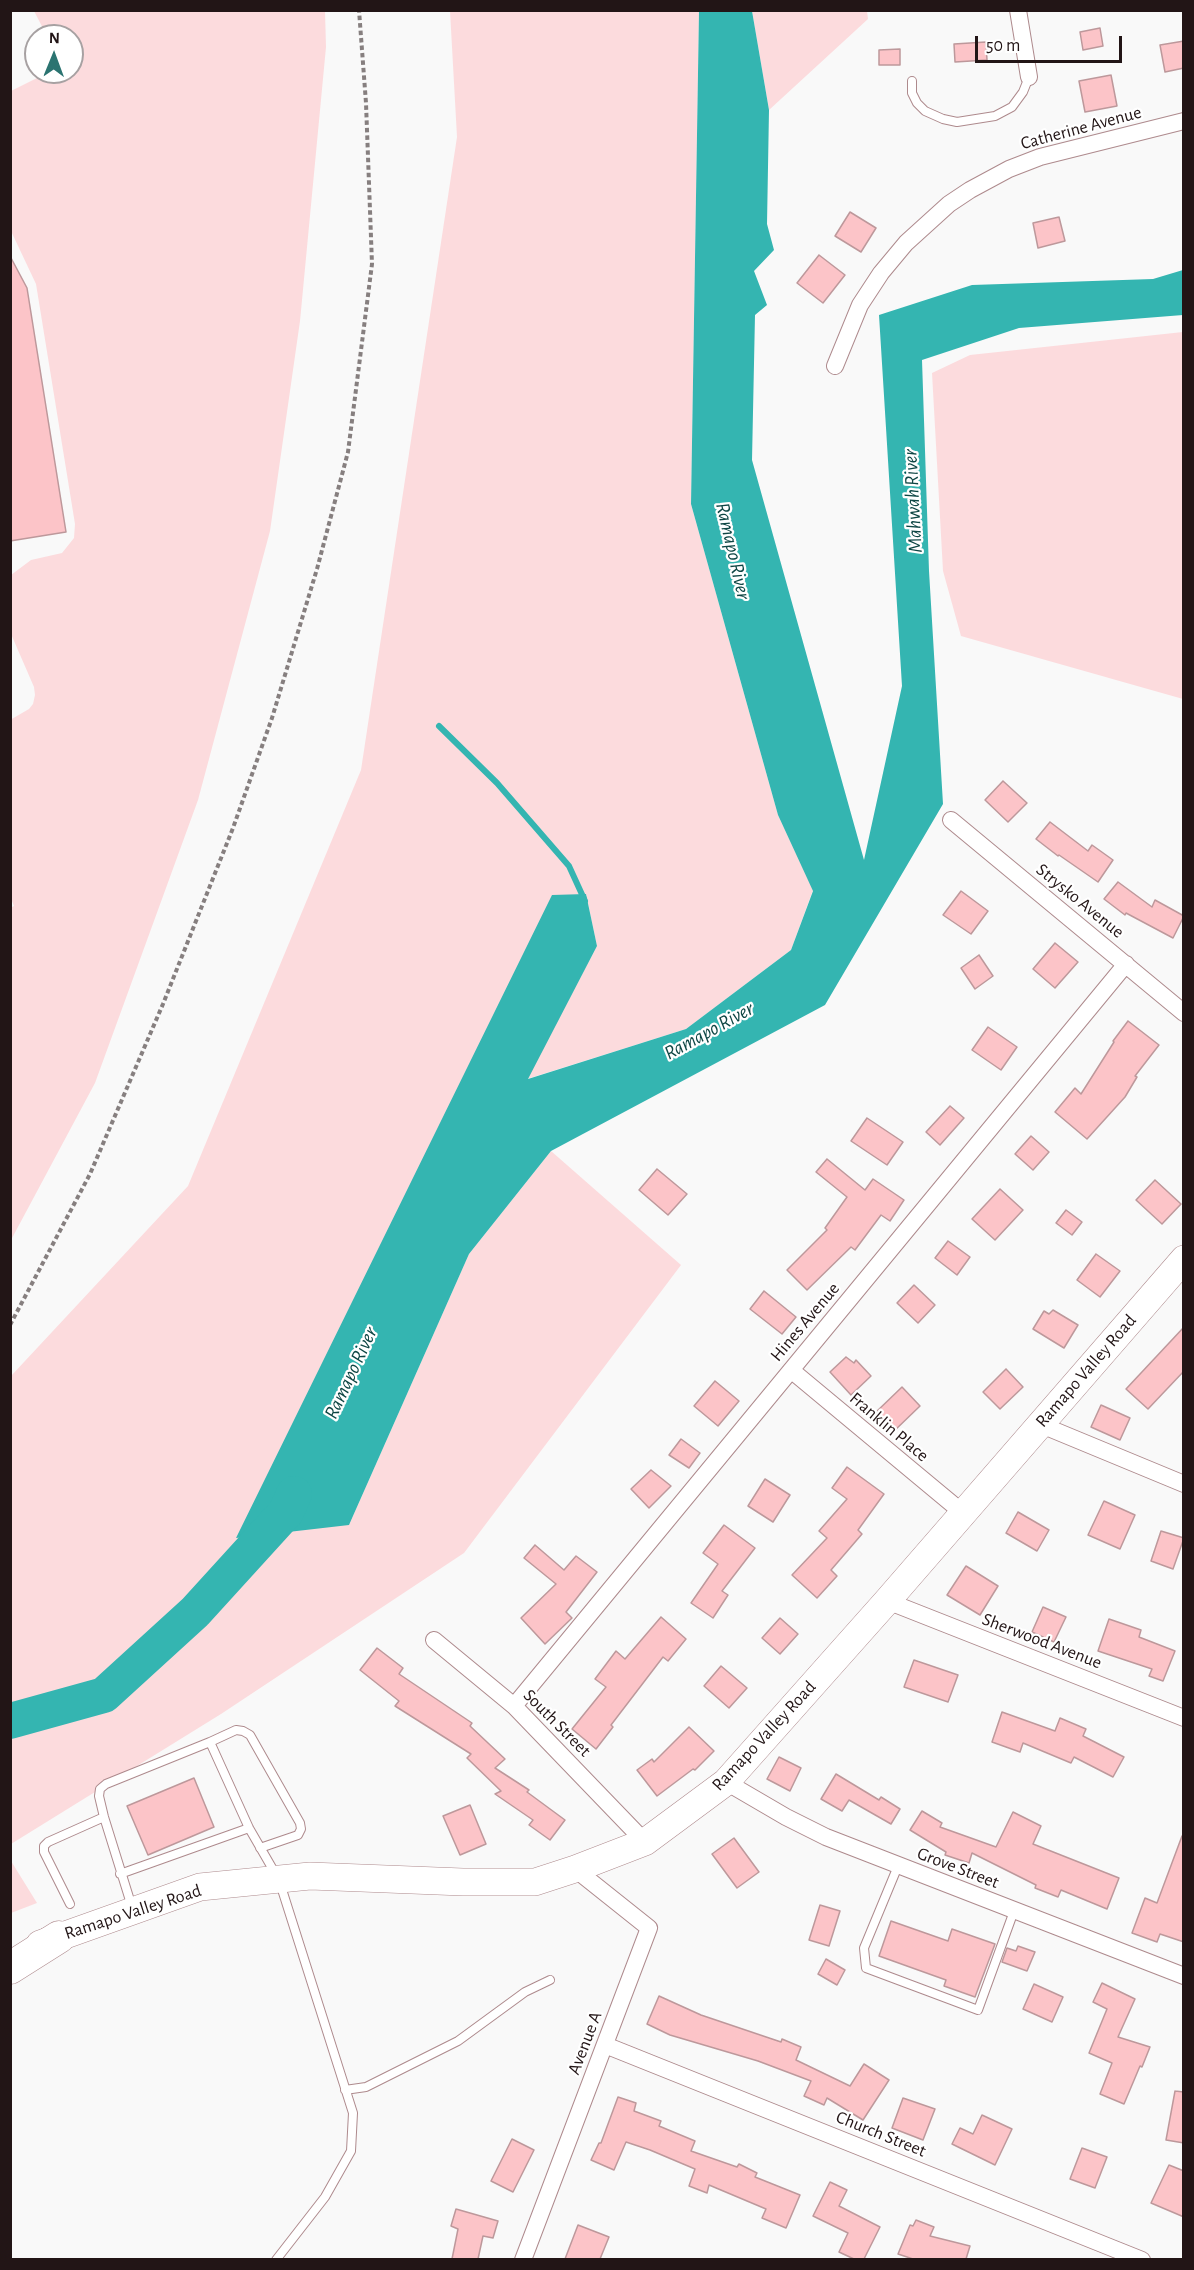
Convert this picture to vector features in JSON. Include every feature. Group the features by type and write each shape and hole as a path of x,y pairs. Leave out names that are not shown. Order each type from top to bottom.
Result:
{"highway":[{"path":"10,1968 58,1937"}],"main road":[{"name":"Ramapo Valley Road","path":"10,1956 200,1887 310,1876 464,1882 535,1882 645,1842 726,1782 887,1601 1184,1259"}],"street":[{"path":"1018,10 1029,77"},
{"name":"Catherine Avenue","path":"835,366 861,305 881,273 931,218 970,190 1009,169 1040,157 1184,122"},
{"name":"Strysko Avenue","path":"951,820 1184,1013"},
{"name":"Hines Avenue","path":"514,1706 1126,964"},
{"name":"Franklin Place","path":"790,1370 963,1513"},
{"path":"1039,1424 1184,1484"},
{"name":"Sherwood Avenue","path":"887,1601 1184,1718"},
{"name":"South Street","path":"434,1640 514,1706 645,1842"},
{"name":"Grove Street","path":"726,1782 826,1837 1184,1976"},
{"name":"Avenue A","path":"523,2259 649,1928 574,1869"},
{"name":"Church Street","path":"605,2045 1104,2252 1142,2259"}],"lane":[{"path":"912,81 912,93 917,103 925,111 957,122 995,116 1011,107 1023,92 1029,77"},
{"path":"133,1911 120,1874 99,1796 100,1789 106,1784 236,1730 243,1731 250,1735 300,1823 301,1829 298,1835 260,1848"},
{"path":"210,1742 249,1828 279,1880 352,2113 351,2151 325,2196 276,2259"},
{"path":"70,1904 44,1852 44,1846 48,1842 104,1817"},
{"path":"120,1874 249,1828"},
{"path":"898,1866 864,1948 866,1968 978,2010 1014,1911"},
{"path":"345,2090 366,2087 458,2041 525,1992 550,1980"}],"path":[{"path":"10,1325 90,1174 163,1004 233,828 272,718 317,569 348,452 372,264 366,103 359,10"}],"shaded area":[{"path":"34,11 325,11 326,47 300,321 270,531 198,800 95,1083 11,1240 10,908 14,906 10,896 10,720 29,709 35,695 34,687 11,634 11,575 31,560 62,553 74,538 75,524 36,284 11,231 11,91 25,84 84,84 84,24 41,24"},
{"path":"450,11 699,11 691,504 778,815 813,890 791,950 686,1029 527,1079 597,946 586,894 349,1525 469,1254 551,1151 681,1265 464,1553 221,1714 11,1844 11,1376 188,1186 361,770 457,137"},
{"path":"752,11 867,11 868,19 769,110"},
{"path":"1183,332 1183,699 961,636 943,571 932,373 970,355"},
{"path":"11,1861 37,1903 10,1913"}],"water":[{"name":"Mahwah River","path":"699,11 752,11 769,110 767,224 774,250 754,271 767,305 755,315 752,460 864,860 902,686 879,315 972,285 1153,279 1183,270 1183,315 1019,328 922,360 929,571 943,804 825,1005 551,1151 469,1254 349,1525 236,1538 552,895 586,894 597,946 528,1079 686,1029 791,950 813,891 778,815 691,504"}],"building":[{"path":"1100,28 1103,46 1083,50 1080,32"},
{"path":"1184,41 1184,68 1165,72 1160,45"},
{"path":"986,42 987,60 955,62 954,44"},
{"path":"900,49 900,65 879,65 879,50"},
{"path":"1111,75 1117,106 1085,112 1079,81"},
{"path":"850,212 876,228 861,252 835,236"},
{"path":"1059,217 1065,241 1038,248 1033,223"},
{"path":"819,255 845,275 823,303 797,283"},
{"path":"10,256 27,288 66,532 10,541"},
{"path":"1003,781 1027,803 1008,822 985,800"},
{"path":"1050,822 1088,851 1092,845 1113,860 1098,882 1036,839"},
{"path":"1118,882 1152,907 1155,900 1184,916 1173,938 1126,913 1125,915 1104,899"},
{"path":"961,891 988,911 971,934 943,915"},
{"path":"1055,943 1078,962 1055,988 1033,969"},
{"path":"979,955 993,976 975,989 961,968"},
{"path":"1128,1021 1159,1045 1135,1076 1137,1077 1125,1097 1087,1139 1055,1112 1075,1088 1081,1094"},
{"path":"988,1027 1017,1047 1001,1070 972,1050"},
{"path":"950,1106 964,1118 940,1145 926,1132"},
{"path":"867,1118 903,1142 887,1165 851,1141"},
{"path":"1031,1136 1049,1152 1033,1170 1015,1154"},
{"path":"827,1159 865,1190 873,1179 904,1200 890,1221 881,1215 855,1250 851,1247 807,1290 787,1270 827,1230 825,1228 847,1197 816,1172"},
{"path":"657,1169 687,1194 668,1215 639,1190"},
{"path":"1155,1180 1181,1204 1162,1224 1136,1200"},
{"path":"1000,1189 1023,1210 995,1240 972,1219"},
{"path":"1066,1210 1082,1222 1072,1235 1056,1223"},
{"path":"948,1241 970,1257 957,1275 935,1258"},
{"path":"1096,1254 1120,1271 1100,1297 1077,1280"},
{"path":"914,1285 935,1305 918,1323 897,1303"},
{"path":"764,1291 796,1317 782,1334 750,1309"},
{"path":"1053,1310 1078,1325 1064,1348 1033,1329 1044,1311 1049,1314"},
{"path":"1184,1327 1184,1371 1148,1409 1126,1389"},
{"path":"846,1357 854,1363 856,1360 871,1376 851,1395 830,1372"},
{"path":"1006,1369 1023,1387 1000,1409 983,1392"},
{"path":"715,1381 739,1401 718,1426 694,1406"},
{"path":"902,1387 920,1406 892,1433 874,1414"},
{"path":"1101,1405 1130,1418 1120,1440 1091,1427"},
{"path":"681,1439 700,1453 689,1468 669,1455"},
{"path":"847,1467 884,1494 858,1530 862,1534 831,1570 837,1576 817,1598 792,1575 827,1538 819,1531 847,1499 832,1488"},
{"path":"651,1470 671,1486 649,1508 631,1489"},
{"path":"765,1479 790,1495 773,1522 748,1506"},
{"path":"1104,1501 1135,1515 1120,1549 1088,1535"},
{"path":"1018,1512 1049,1530 1037,1551 1006,1533"},
{"path":"724,1525 755,1548 722,1591 728,1595 713,1618 691,1603 718,1564 703,1553"},
{"path":"1161,1531 1184,1538 1173,1569 1151,1561"},
{"path":"535,1545 564,1570 576,1556 597,1572 566,1612 572,1618 545,1644 521,1618 556,1584 524,1558"},
{"path":"966,1566 998,1586 980,1615 947,1595"},
{"path":"1043,1607 1066,1617 1054,1642 1032,1632"},
{"path":"661,1617 686,1639 668,1661 663,1657 611,1725 613,1727 596,1749 572,1729 606,1687 595,1679 616,1651 625,1659"},
{"path":"780,1618 798,1634 780,1654 762,1638"},
{"path":"1109,1619 1141,1630 1139,1637 1175,1651 1163,1681 1149,1676 1152,1669 1098,1651"},
{"path":"377,1648 403,1668 399,1674 472,1723 470,1726 505,1759 495,1768 529,1790 527,1792 565,1820 550,1840 529,1825 533,1820 495,1794 501,1791 467,1758 471,1754 395,1706 399,1701 360,1670"},
{"path":"914,1660 958,1675 948,1702 904,1687"},
{"path":"721,1666 747,1688 729,1708 704,1686"},
{"path":"1002,1712 1055,1731 1060,1718 1086,1729 1083,1736 1124,1757 1113,1777 1074,1757 1071,1763 1023,1743 1020,1752 992,1742"},
{"path":"689,1727 714,1751 695,1770 693,1769 657,1796 637,1770 652,1759 654,1762"},
{"path":"779,1757 801,1768 790,1791 767,1779"},
{"path":"836,1774 879,1800 881,1797 900,1809 891,1824 849,1800 842,1811 821,1799"},
{"path":"194,1778 214,1827 148,1855 127,1806"},
{"path":"470,1805 486,1844 460,1855 443,1816"},
{"path":"922,1811 942,1823 940,1827 996,1847 1013,1812 1041,1826 1033,1844 1119,1878 1107,1909 1061,1890 1058,1897 1035,1888 1036,1885 972,1853 969,1863 945,1855 946,1852 910,1830"},
{"path":"1182,1836 1184,1836 1184,1942 1160,1934 1157,1942 1132,1933 1145,1898 1157,1903"},
{"path":"734,1838 759,1872 737,1888 712,1854"},
{"path":"820,1905 840,1911 829,1946 809,1940"},
{"path":"891,1921 948,1941 952,1929 995,1944 975,1997 944,1986 946,1980 879,1956"},
{"path":"1018,1946 1035,1952 1027,1971 1002,1962 1007,1948 1016,1951"},
{"path":"826,1959 845,1970 837,1985 818,1974"},
{"path":"1102,1983 1135,1999 1118,2037 1150,2047 1124,2104 1100,2094 1112,2063 1089,2053 1107,2009 1093,2002"},
{"path":"1034,1984 1063,1997 1052,2022 1023,2009"},
{"path":"659,1996 701,2015 781,2042 782,2039 801,2047 796,2060 850,2086 864,2064 889,2080 863,2120 827,2098 824,2105 804,2096 811,2081 758,2061 670,2035 647,2024"},
{"path":"1175,2091 1184,2092 1184,2143 1166,2140"},
{"path":"618,2097 636,2103 634,2111 661,2121 659,2126 695,2141 691,2151 737,2167 739,2164 757,2173 755,2177 800,2195 786,2228 762,2218 766,2209 709,2185 707,2193 689,2186 695,2169 650,2150 626,2142 614,2170 591,2160 601,2143"},
{"path":"903,2098 935,2109 923,2140 892,2128"},
{"path":"982,2115 1012,2129 995,2165 952,2144 960,2128 973,2134"},
{"path":"512,2139 534,2150 513,2192 491,2181"},
{"path":"1082,2148 1107,2157 1095,2188 1070,2179"},
{"path":"1169,2165 1184,2171 1184,2217 1151,2203"},
{"path":"830,2182 847,2190 839,2206 880,2227 864,2259 854,2259 839,2252 848,2233 813,2216"},
{"path":"456,2209 498,2221 493,2238 483,2236 478,2259 452,2259 458,2229 451,2226"},
{"path":"916,2220 934,2227 930,2236 970,2246 966,2259 913,2259 898,2254 910,2225 913,2226"},
{"path":"578,2225 609,2237 600,2259 565,2259"}],"waterway":[{"path":"439,726 497,783 569,866 585,901"},
{"name":"Ramapo River","path":"10,1721 104,1695 195,1612 286,1512 294,1494"}]}
